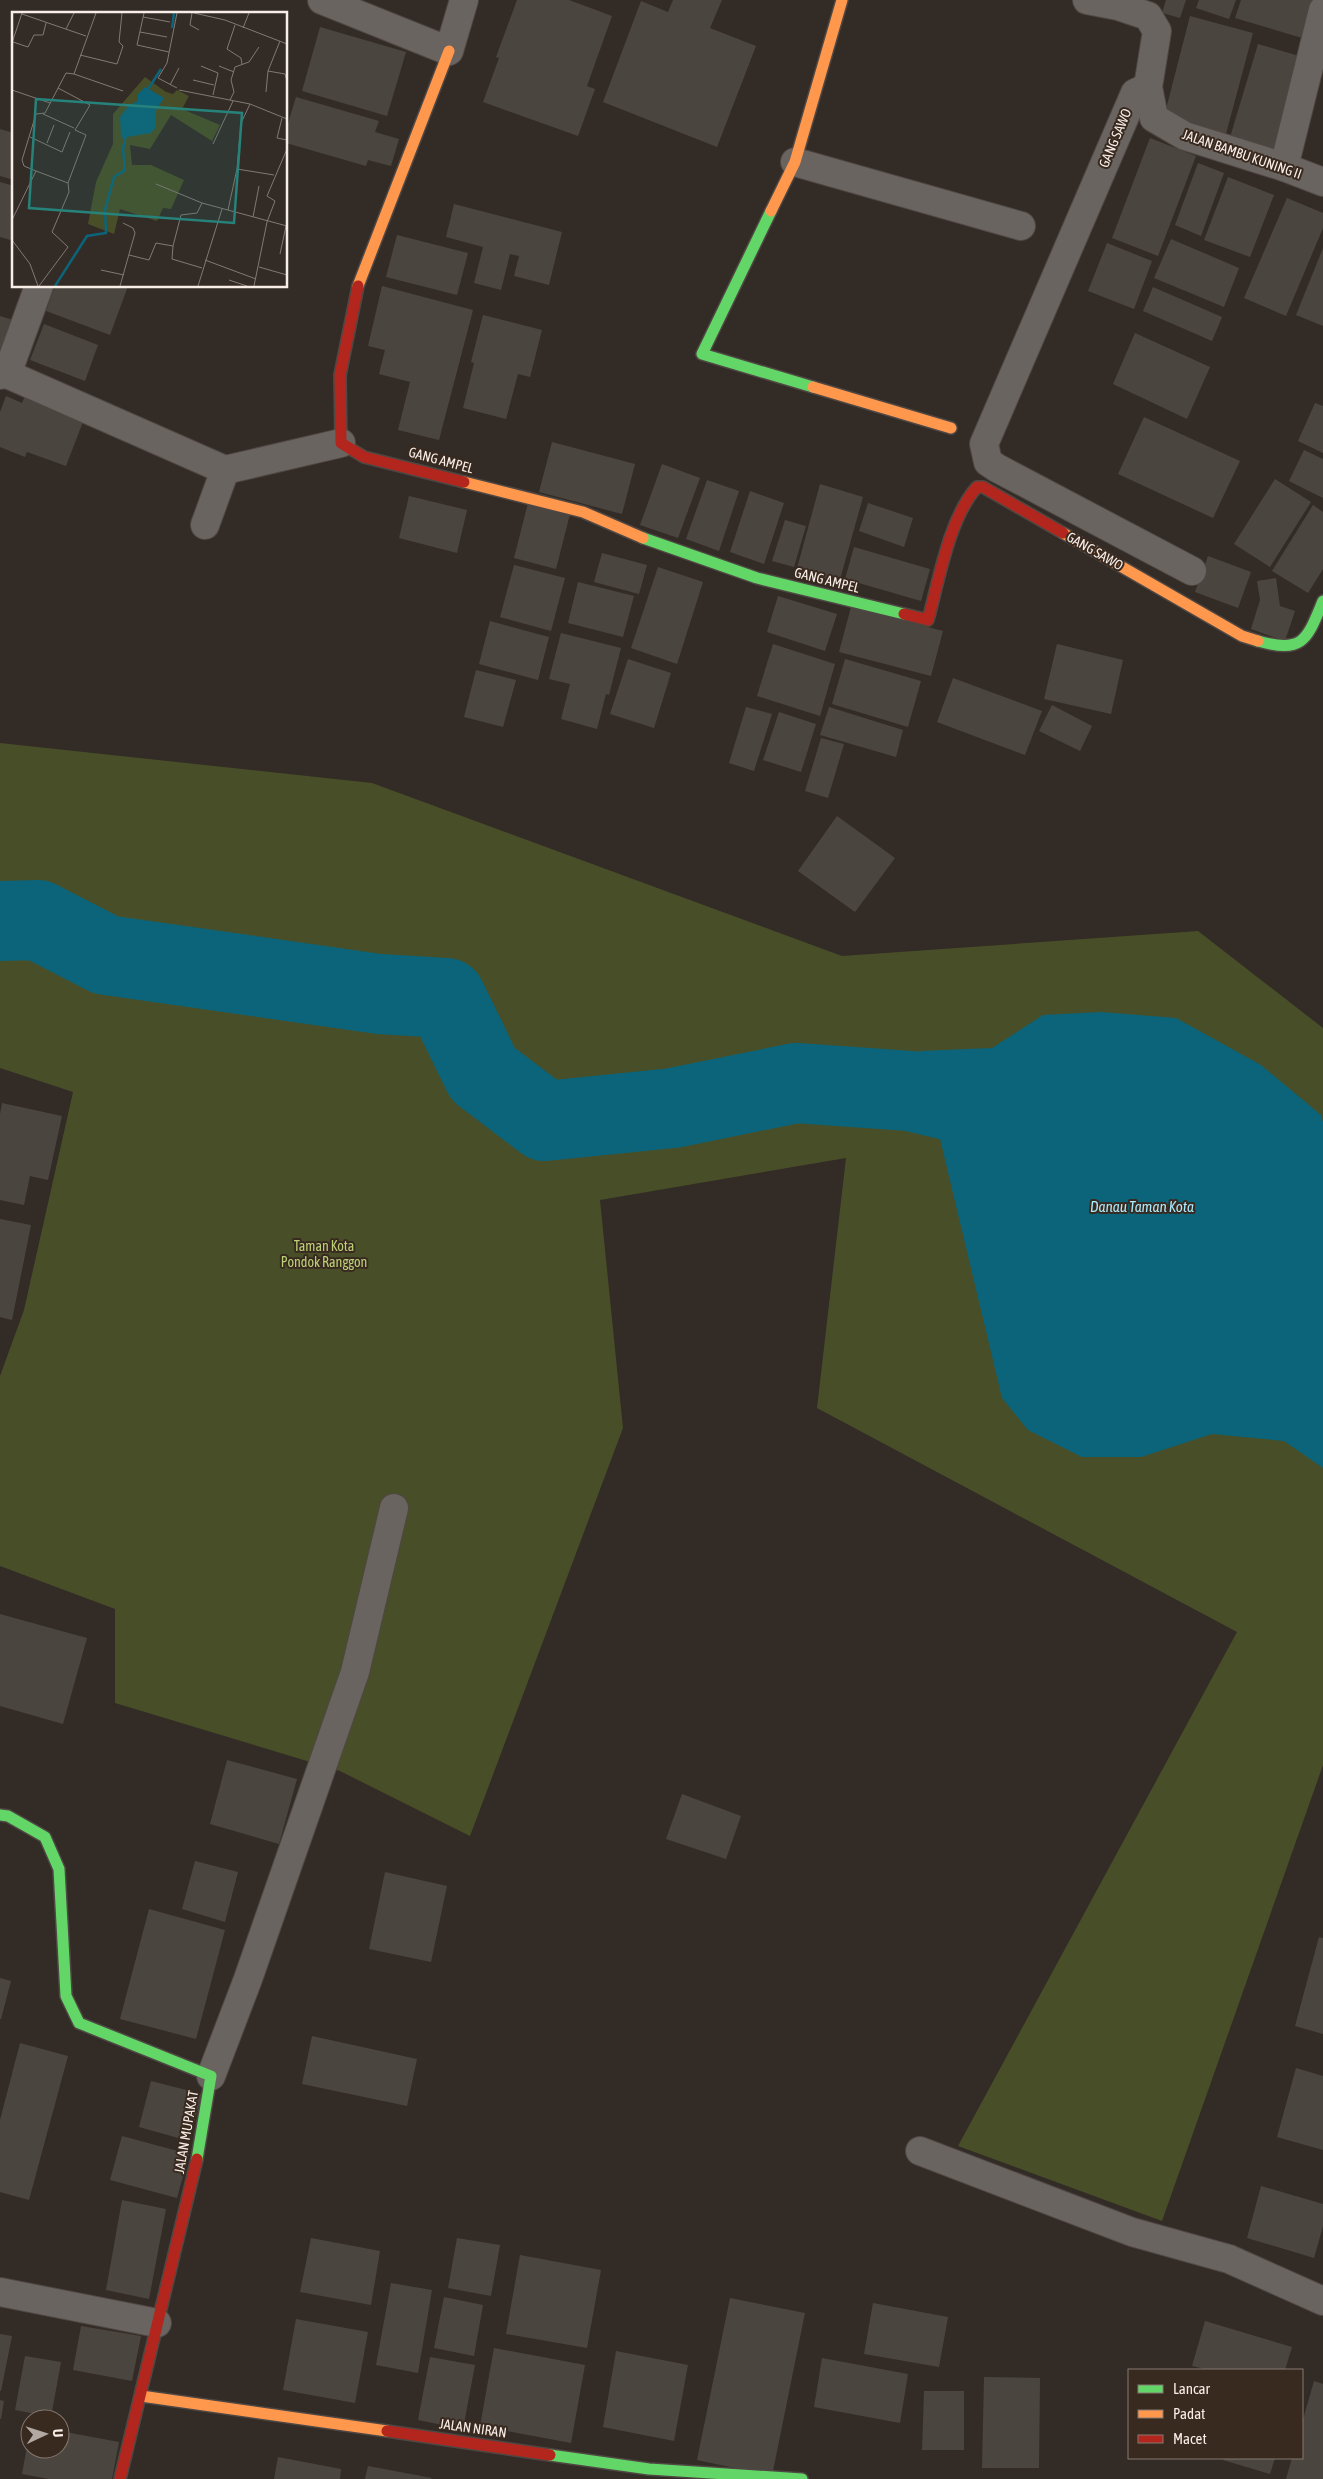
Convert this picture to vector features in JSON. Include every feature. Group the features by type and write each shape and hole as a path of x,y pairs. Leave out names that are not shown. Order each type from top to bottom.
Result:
{"street":[{"path":"322,0 449,51"},
{"path":"38,288 4,375 225,470 341,443 340,375 355,294 449,51 464,0"},
{"path":"842,0 795,162 702,354 951,428"},
{"name":"JALAN BAMBU KUNING II","path":"1087,0 1118,6 1148,16 1157,31 1148,87 1154,118 1186,136 1284,167 1323,182"},
{"path":"1284,167 1323,10"},
{"name":"GANG SAWO","path":"1148,87 1135,93 984,444 988,462 997,468 1192,571"},
{"path":"795,162 1021,226"},
{"name":"GANG AMPEL","path":"341,443 364,457 583,512 632,534 757,578 928,620"},
{"path":"205,525 225,470"},
{"name":"GANG SAWO","path":"928,620 958,518 966,500 977,487 983,487 1023,509 1242,636 1272,646 1294,644 1310,633 1323,601"},
{"path":"211,2076 248,1979 355,1672 394,1508"},
{"name":"JALAN MUPAKAT","path":"0,1815 8,1816 45,1837 59,1869 66,1996 79,2023 211,2076 194,2180 157,2323 120,2479"},
{"path":"920,2151 1132,2232 1229,2259 1323,2300"},
{"path":"0,2292 157,2323"},
{"name":"JALAN NIRAN","path":"141,2396 648,2474 802,2479"}],"green space":[{"name":"Taman Kota Pondok Ranggon","path":"0,743 372,783 842,956 1198,931 1323,1028 1323,1765 1162,2221 958,2146 1237,1632 817,1408 846,1158 600,1200 623,1428 470,1836 340,1771 115,1703 115,1609 0,1566 0,1376 24,1310 73,1092 0,1068"}],"water":[{"name":"Danau Taman Kota","path":"1101,1012 1176,1018 1261,1065 1321,1115 1323,1122 1323,1468 1284,1441 1212,1434 1141,1457 1082,1457 1028,1430 1002,1398 919,1051 992,1048 1043,1015"}],"building":[{"path":"517,0 569,0 612,16 587,86 595,89 578,136 483,102 499,58 496,57"},
{"path":"673,0 722,0 710,28 756,46 717,147 603,102 641,1 668,12"},
{"path":"1166,0 1186,0 1180,18 1162,13"},
{"path":"1199,0 1236,0 1229,19 1196,8"},
{"path":"1241,0 1316,0 1309,40 1235,18"},
{"path":"1190,16 1253,33 1226,134 1164,117"},
{"path":"320,27 406,52 387,116 302,91"},
{"path":"1258,44 1306,58 1276,159 1228,144"},
{"path":"296,97 379,121 375,132 399,139 391,166 368,160 366,166 288,144 288,123"},
{"path":"0,129 12,132 12,179 0,176"},
{"path":"1150,138 1196,156 1158,256 1112,238"},
{"path":"1198,163 1224,173 1201,236 1175,225"},
{"path":"1228,177 1274,195 1250,257 1204,240"},
{"path":"0,182 12,185 12,240 0,237"},
{"path":"1287,198 1323,213 1323,228 1286,316 1244,298"},
{"path":"454,204 562,232 549,285 514,276 519,256 510,254 501,290 474,283 483,247 446,237"},
{"path":"397,235 468,253 457,295 386,277"},
{"path":"1171,239 1239,268 1224,307 1154,278"},
{"path":"1107,243 1152,261 1134,309 1088,291"},
{"path":"1323,248 1323,326 1296,315"},
{"path":"382,286 473,310 439,440 398,430 410,382 379,374 385,350 368,346"},
{"path":"1153,287 1222,317 1212,341 1143,311"},
{"path":"54,288 127,288 110,335 46,311"},
{"path":"483,315 542,330 530,377 518,374 506,419 463,408 474,363 471,362"},
{"path":"0,316 16,321 0,367"},
{"path":"44,324 98,345 85,381 30,360"},
{"path":"1135,333 1210,367 1187,419 1113,384"},
{"path":"27,391 86,414 66,466 27,452 25,457 0,447 0,412 6,396 22,403"},
{"path":"1315,403 1323,406 1323,453 1298,441"},
{"path":"1144,417 1240,461 1213,518 1118,474"},
{"path":"552,442 635,464 622,514 539,492"},
{"path":"1304,450 1323,459 1323,498 1289,481"},
{"path":"662,464 700,478 678,538 640,525"},
{"path":"1275,479 1311,502 1270,567 1234,544"},
{"path":"707,480 739,491 719,551 686,539"},
{"path":"820,484 863,497 839,583 796,572"},
{"path":"750,491 784,503 764,564 730,552"},
{"path":"409,496 467,510 457,553 399,538"},
{"path":"529,499 571,510 556,569 514,558"},
{"path":"868,503 913,518 904,547 859,531"},
{"path":"1313,505 1323,512 1323,569 1308,593 1272,571"},
{"path":"785,520 806,526 794,567 772,561"},
{"path":"854,547 930,569 921,601 845,579"},
{"path":"602,553 647,565 639,594 594,582"},
{"path":"1208,556 1251,572 1238,608 1195,592"},
{"path":"514,565 565,578 551,631 500,617"},
{"path":"658,567 703,582 677,664 631,648"},
{"path":"1276,578 1280,606 1295,611 1285,641 1251,629 1260,600 1257,581"},
{"path":"578,582 634,596 623,637 568,623"},
{"path":"778,596 837,614 825,651 767,632"},
{"path":"851,607 943,631 931,676 839,652"},
{"path":"490,621 549,637 538,680 479,664"},
{"path":"561,633 621,648 609,695 606,694 597,729 561,719 570,684 549,679"},
{"path":"773,644 835,664 820,716 757,696"},
{"path":"1057,644 1123,660 1111,714 1044,699"},
{"path":"628,659 671,673 654,728 610,714"},
{"path":"845,659 921,681 908,727 832,704"},
{"path":"476,670 516,680 503,727 464,717"},
{"path":"953,678 1042,711 1025,755 937,722"},
{"path":"1052,705 1092,726 1080,751 1039,731"},
{"path":"746,707 772,714 754,771 729,763"},
{"path":"829,707 903,730 896,757 820,735"},
{"path":"779,712 816,724 801,772 763,760"},
{"path":"821,738 844,744 828,798 805,791"},
{"path":"837,816 895,858 855,912 798,871"},
{"path":"2,1103 62,1116 48,1180 30,1176 24,1205 0,1200 0,1114"},
{"path":"0,1219 31,1225 12,1320 0,1317"},
{"path":"0,1614 87,1638 63,1724 0,1706"},
{"path":"227,1760 297,1779 279,1844 210,1824"},
{"path":"682,1794 741,1816 726,1859 666,1839"},
{"path":"195,1861 238,1872 225,1922 182,1909"},
{"path":"385,1872 447,1886 431,1962 369,1949"},
{"path":"149,1909 225,1930 196,2039 120,2019"},
{"path":"1319,1937 1323,1938 1323,2034 1295,2026"},
{"path":"0,1978 11,1981 1,2019 0,2019"},
{"path":"312,2036 417,2059 407,2106 302,2084"},
{"path":"20,2043 68,2056 29,2200 0,2192 0,2120"},
{"path":"1296,2068 1323,2076 1323,2150 1277,2137"},
{"path":"151,2081 202,2094 189,2141 139,2127"},
{"path":"122,2136 189,2154 177,2198 110,2180"},
{"path":"1261,2186 1323,2204 1323,2226 1314,2258 1247,2238"},
{"path":"122,2200 166,2209 149,2299 106,2290"},
{"path":"311,2238 380,2251 371,2305 300,2292"},
{"path":"457,2238 500,2245 491,2296 448,2288"},
{"path":"520,2255 601,2270 587,2348 506,2334"},
{"path":"391,2283 432,2290 418,2373 376,2365"},
{"path":"444,2297 483,2305 474,2356 434,2348"},
{"path":"730,2298 805,2313 772,2476 697,2460"},
{"path":"873,2303 948,2317 939,2367 864,2354"},
{"path":"296,2319 368,2332 355,2403 283,2390"},
{"path":"1205,2321 1292,2347 1285,2369 1205,2369 1192,2366"},
{"path":"81,2326 141,2336 132,2381 73,2370"},
{"path":"0,2334 12,2336 1,2391 0,2391"},
{"path":"494,2348 585,2365 571,2443 480,2426"},
{"path":"616,2351 688,2365 674,2441 603,2427"},
{"path":"25,2356 61,2362 52,2409 15,2410"},
{"path":"430,2357 475,2365 463,2429 418,2420"},
{"path":"822,2358 908,2374 900,2423 814,2407"},
{"path":"984,2377 1040,2378 1039,2468 982,2468"},
{"path":"1314,2381 1323,2384 1323,2479 1286,2479 1292,2459 1303,2459 1303,2420"},
{"path":"924,2391 964,2391 964,2450 922,2450"},
{"path":"0,2400 4,2401 1,2419 0,2419"},
{"path":"70,2433 119,2442 112,2479 49,2479 22,2474 25,2459 70,2459"},
{"path":"278,2457 341,2469 340,2479 274,2479"},
{"path":"1224,2459 1275,2459 1270,2474"},
{"path":"368,2466 432,2478 365,2479"}],"waterway":[{"path":"0,921 38,920 106,955 379,994 446,998 483,1074 545,1121 673,1108 796,1083 910,1091 1038,1121"}],"traffic: fast":[{"path":"771,211 702,354 813,387"},
{"path":"643,538 757,578 904,614"},
{"path":"1258,641 1285,646 1302,640 1313,625 1323,601"},
{"path":"0,1815 8,1816 45,1837 59,1869 66,1996 79,2023 211,2076 197,2159"},
{"path":"550,2455 649,2469 802,2479"}],"traffic: slow":[{"path":"771,211 795,162 842,0"},
{"path":"358,286 449,51"},
{"path":"813,387 951,428"},
{"path":"464,482 583,512 643,538"},
{"path":"1063,533 1242,636 1258,641"},
{"path":"141,2396 387,2431"}],"traffic: jam":[{"path":"358,286 340,375 341,443 364,457 464,482"},
{"path":"904,614 928,620 952,532 967,500 977,487 983,487 1063,533"},
{"path":"120,2479 197,2159"},
{"path":"387,2431 550,2455"}]}
